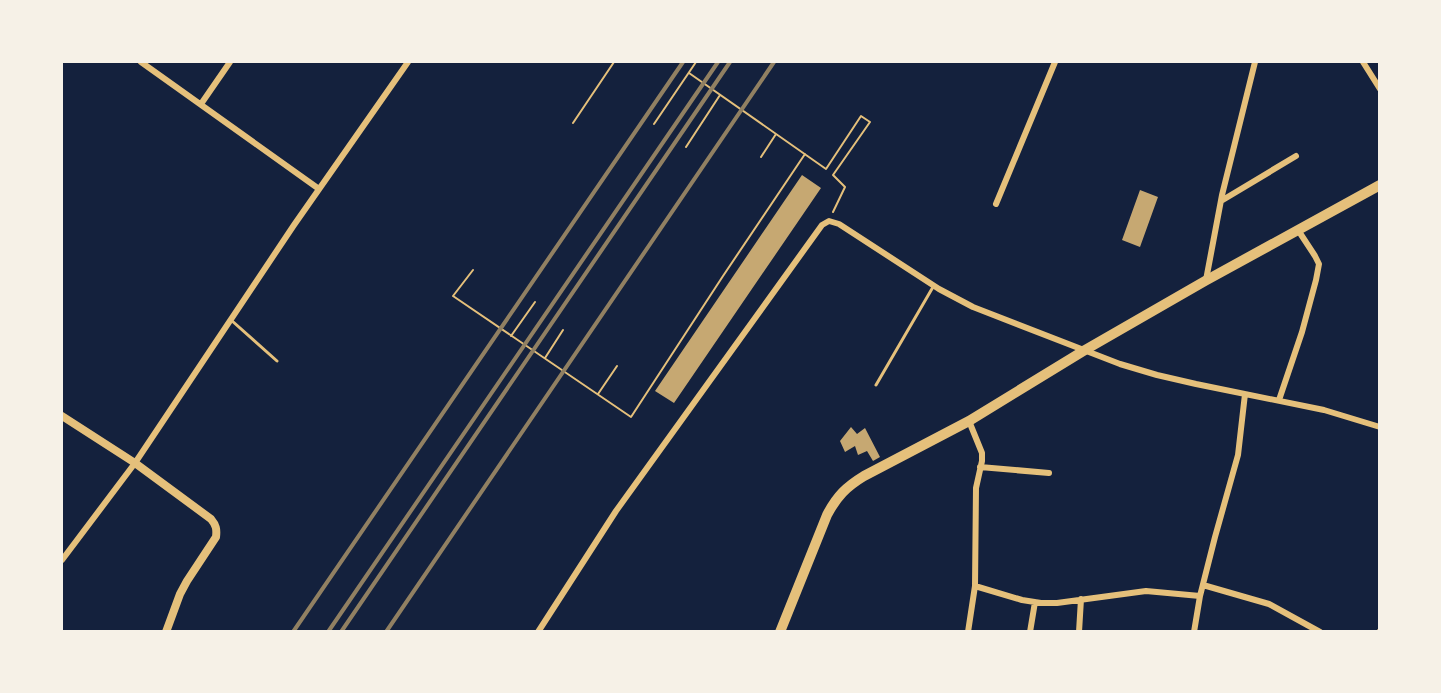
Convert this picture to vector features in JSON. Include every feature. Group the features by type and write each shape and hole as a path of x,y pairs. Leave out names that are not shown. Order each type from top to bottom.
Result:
{"main road":[{"path":"780,632 827,514 836,499 849,486 969,421 1085,350 1205,281 1380,185"}],"street":[{"path":"141,62 319,189"},
{"path":"201,104 230,62"},
{"path":"62,560 135,463 319,189 408,62"},
{"path":"996,204 1055,62"},
{"path":"1205,281 1221,201 1255,62"},
{"path":"1363,62 1380,89"},
{"path":"1221,201 1296,156"},
{"path":"538,632 616,511 822,225 829,220 839,224 933,285 973,307 1120,364 1157,375 1324,410 1380,427"},
{"path":"1279,400 1302,332 1319,264 1298,230"},
{"path":"1194,632 1200,596 1238,455 1245,394"},
{"path":"62,416 135,463 211,519 217,529 216,537 180,594 166,632"},
{"path":"968,632 975,586 976,488 982,453 969,421"},
{"path":"980,467 1049,473"},
{"path":"1203,585 1269,604 1320,632"},
{"path":"975,586 1035,602 1057,603 1146,591 1200,596"},
{"path":"1079,632 1081,599"},
{"path":"1030,632 1035,602"}],"lane":[{"path":"876,385 933,285"},
{"path":"231,320 277,361"}],"path":[{"path":"573,123 614,62"},
{"path":"654,124 696,62"},
{"path":"689,73 826,169 861,116 870,122 833,175 845,187 829,220"},
{"path":"686,147 720,95"},
{"path":"761,157 776,134"},
{"path":"473,270 453,296 631,417 805,154"},
{"path":"511,336 535,302"},
{"path":"544,358 563,330"},
{"path":"598,395 617,366"}],"building":[{"path":"802,175 821,188 674,403 655,391"},
{"path":"1140,190 1158,197 1140,247 1122,240"},
{"path":"851,427 857,434 865,428 880,457 873,461 867,451 858,455 855,446 845,452 840,441"}],"railway":[{"path":"293,632 683,62"},
{"path":"328,632 718,62"},
{"path":"341,632 730,62"},
{"path":"386,632 774,62"}]}
